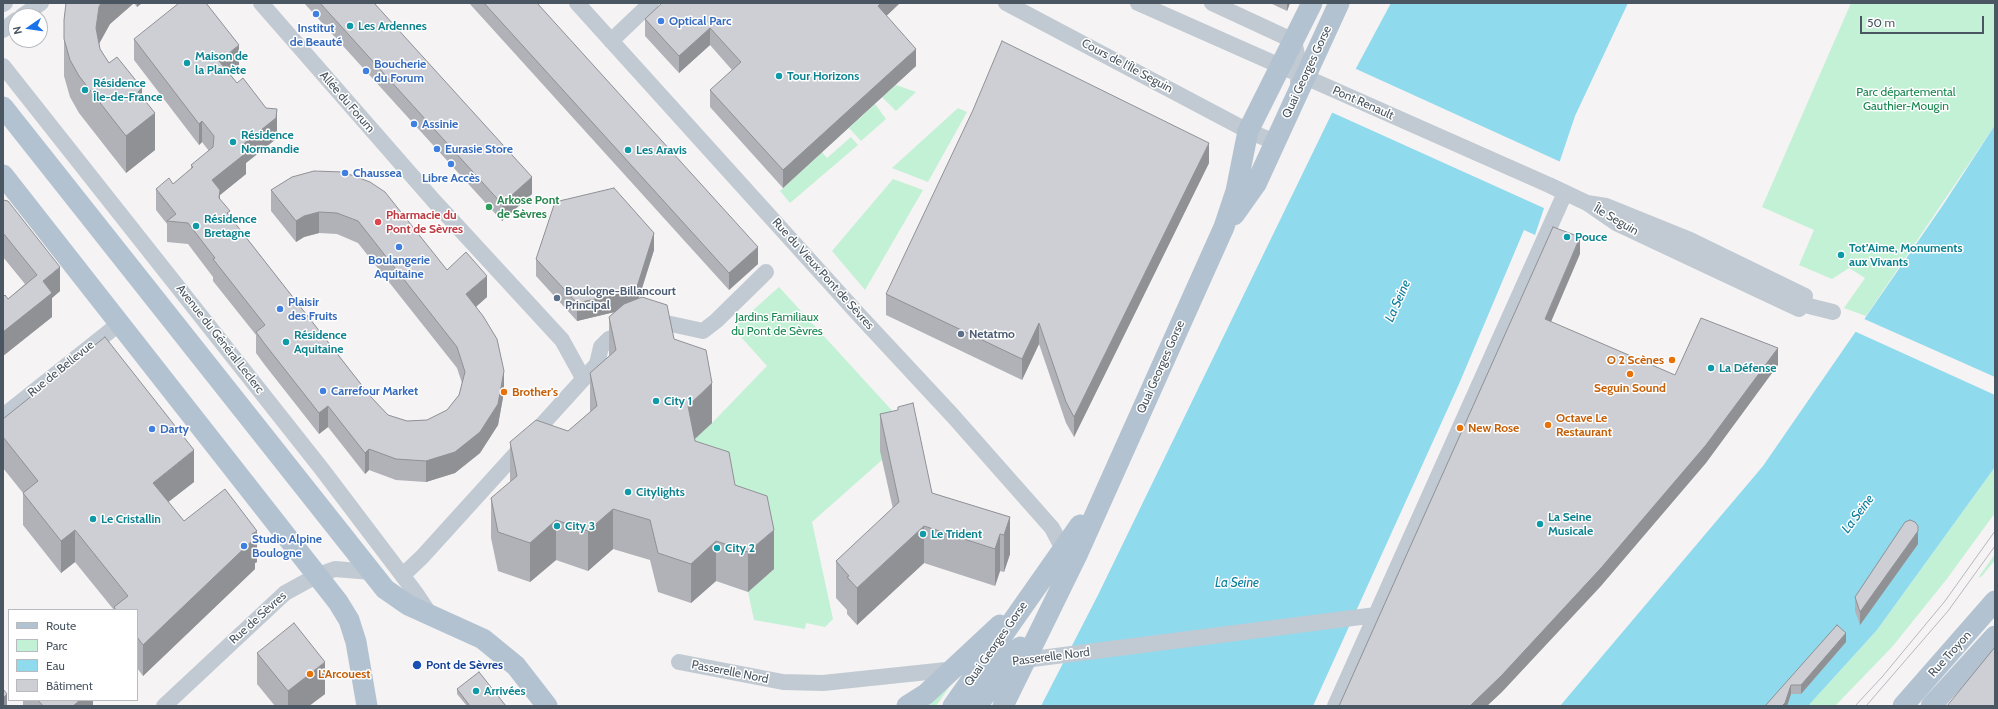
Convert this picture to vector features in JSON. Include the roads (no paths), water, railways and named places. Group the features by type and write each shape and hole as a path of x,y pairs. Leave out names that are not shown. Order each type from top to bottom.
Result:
{"main road":[{"name":"Quai Georges Gorse","path":"1003,706 1057,597 1224,227 1236,190 1248,131 1312,3"},
{"name":"Quai Georges Gorse","path":"1224,227 1256,184 1339,3"},
{"path":"3,107 385,589 402,601 431,616 483,639 516,666 547,706"},
{"path":"3,175 10,198 120,323 338,602 349,620 356,642 363,675 367,706"},
{"name":"Quai Georges Gorse","path":"953,706 1078,528 1098,506"},
{"path":"977,706 1057,597"},
{"name":"Rue Troyon","path":"1903,706 1995,601"},
{"path":"907,706 926,694 986,637 1023,606"},
{"name":"Rue Troyon","path":"1931,706 1995,636"},
{"path":"362,706 363,675"}],"street":[{"name":"Allée du Forum","path":"261,3 434,201 562,340 583,378"},
{"name":"Rue du Vieux Pont de Sèvres","path":"577,3 859,315 953,416 1052,528 1063,549"},
{"path":"612,40 651,3"},
{"name":"Cours de l'Île Seguin","path":"1006,3 1248,131"},
{"name":"Pont Renault","path":"1138,3 1587,204"},
{"path":"1212,3 1294,41 1300,68 1296,95"},
{"name":"Avenue du Général Leclerc","path":"3,66 317,462 403,575 431,616"},
{"path":"1248,131 1275,142"},
{"path":"1335,706 1565,193"},
{"name":"Île Seguin","path":"1587,204 1606,206 1690,240 1805,296 1801,304 1833,312"},
{"path":"403,575 422,558 597,364 601,347 609,339 650,323 671,324 703,331 716,321 766,272"},
{"name":"Rue de Bellevue","path":"3,416 120,323"},
{"name":"Rue de Sèvres","path":"164,706 280,597 318,575 335,569 371,572"},
{"name":"Passerelle Nord","path":"679,662 782,682 823,683 928,673 1376,615"}],"water":[{"name":"La Seine","path":"1391,3 1628,3 1575,116 1535,235 1524,230 1459,384 1313,706 1041,706 1098,595 1332,113"},
{"name":"La Seine","path":"1995,125 1995,467 1877,630 1808,706 1560,706 1763,466 1943,205"}],"tram line":[{"path":"1855,706 1882,677 1945,601 1995,531"},
{"path":"1866,706 1948,611 1995,546"}],"place":[{"name":"Institut de Beauté","path":"316,14"},
{"name":"Optical Parc","path":"661,21"},
{"name":"Les Ardennes","path":"350,26"},
{"name":"Maison de la Planète","path":"187,63"},
{"name":"Boucherie du Forum","path":"366,71"},
{"name":"Tour Horizons","path":"779,76"},
{"name":"Résidence Île-de-France","path":"85,90"},
{"name":"Assinie","path":"414,124"},
{"name":"Résidence Normandie","path":"233,142"},
{"name":"Eurasie Store","path":"437,149"},
{"name":"Les Aravis","path":"628,150"},
{"name":"Libre Accès","path":"451,164"},
{"name":"Chaussea","path":"345,173"},
{"name":"Arkose Pont de Sèvres","path":"489,207"},
{"name":"Pharmacie du Pont de Sèvres","path":"378,222"},
{"name":"Résidence Bretagne","path":"196,226"},
{"name":"Pouce","path":"1567,237"},
{"name":"Boulangerie Aquitaine","path":"399,247"},
{"name":"Tot’Aime, Monuments aux Vivants","path":"1841,255"},
{"name":"Boulogne-Billancourt Principal","path":"557,298"},
{"name":"Plaisir des Fruits","path":"280,309"},
{"name":"Netatmo","path":"961,334"},
{"name":"Résidence Aquitaine","path":"286,342"},
{"name":"O 2 Scènes","path":"1672,360"},
{"name":"La Défense","path":"1711,368"},
{"name":"Seguin Sound","path":"1630,374"},
{"name":"Carrefour Market","path":"323,391"},
{"name":"Brother's","path":"504,392"},
{"name":"City 1","path":"656,401"},
{"name":"Octave Le Restaurant","path":"1548,425"},
{"name":"New Rose","path":"1460,428"},
{"name":"Darty","path":"152,429"},
{"name":"Citylights","path":"628,492"},
{"name":"Le Cristallin","path":"93,519"},
{"name":"La Seine Musicale","path":"1540,524"},
{"name":"City 3","path":"557,526"},
{"name":"Le Trident","path":"923,534"},
{"name":"Studio Alpine Boulogne","path":"244,546"},
{"name":"City 2","path":"717,548"},
{"name":"Pont de Sèvres","path":"417,665"},
{"name":"L'Arcouest","path":"310,674"},
{"name":"Arrivées","path":"476,691"}],"park label":[{"name":"Parc départemental Gauthier-Mougin","path":"1906,99"},
{"name":"Jardins Familiaux du Pont de Sèvres","path":"777,324"}]}
